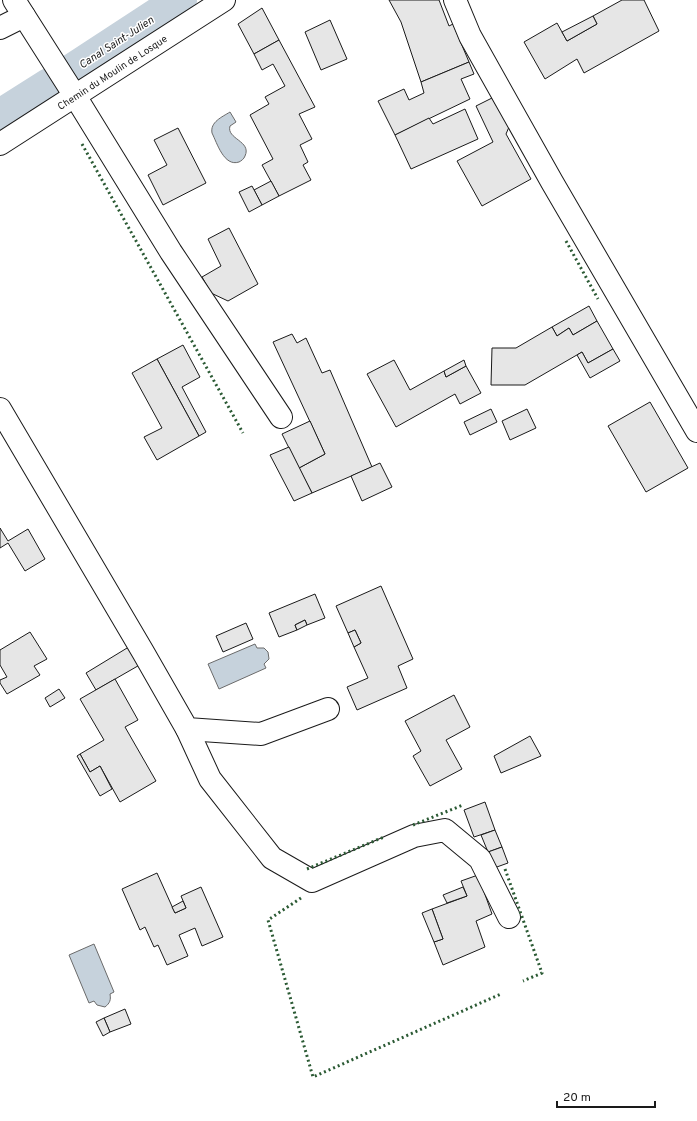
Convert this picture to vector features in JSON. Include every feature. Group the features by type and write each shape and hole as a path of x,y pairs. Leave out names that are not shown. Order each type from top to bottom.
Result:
{"street":[{"name":"Chemin du Moulin de Losque","path":"0,144 73,92 224,0"},
{"path":"455,0 470,36 552,182 697,432"},
{"path":"0,28 19,8 73,92 171,252 281,417"},
{"path":"0,409 187,729 210,779 272,858 312,881 414,836 445,830 480,859 509,917"},
{"path":"187,729 260,734 328,709"}],"shaded area":[{"path":"230,112 236,122 230,126 230,130 232,134 242,143 246,151 242,160 234,163 225,158 212,133 215,123"},
{"path":"255,644 257,648 264,648 268,652 269,659 264,664 266,668 219,689 208,664"},
{"path":"94,944 114,992 110,994 110,1001 105,1007 97,1005 94,1001 89,1003 69,955"}],"building":[{"path":"389,0 439,0 449,26 453,24 469,62 421,82 401,22"},
{"path":"622,0 644,0 659,31 584,73 577,59 545,79 524,42 557,23 567,41 597,24 593,16"},
{"path":"262,8 279,40 254,54 238,24"},
{"path":"593,16 597,24 567,41 562,32"},
{"path":"330,20 347,59 321,70 305,32"},
{"path":"279,40 315,107 299,114 312,139 300,145 308,162 303,165 311,180 279,196 262,165 273,159 250,115 269,104 265,97 285,86 273,64 262,70 254,54"},
{"path":"469,62 474,74 461,79 470,99 395,135 378,101 404,89 409,100 424,93 421,82"},
{"path":"492,98 509,127 506,134 531,179 482,206 457,161 493,142 476,106"},
{"path":"465,109 478,139 411,169 395,135 429,118 433,124"},
{"path":"178,128 206,183 163,205 148,175 167,165 154,140"},
{"path":"271,181 279,196 262,205 254,190"},
{"path":"252,186 262,205 249,212 239,192"},
{"path":"229,228 258,284 228,301 211,293 202,277 221,266 208,239"},
{"path":"589,306 597,321 573,335 569,328 557,336 552,327"},
{"path":"597,321 613,349 588,363 582,352 525,385 491,385 492,348 516,348 552,327 557,336 569,328 573,335"},
{"path":"292,334 297,343 306,338 322,373 330,370 372,467 312,493 299,468 325,454 273,342"},
{"path":"183,345 200,377 182,387 206,432 199,436 157,359"},
{"path":"613,349 620,361 590,378 577,355 582,352 588,363"},
{"path":"157,359 199,436 157,460 144,437 162,428 132,373"},
{"path":"394,360 410,390 444,371 446,377 466,366 481,393 460,404 455,394 396,427 367,374"},
{"path":"464,360 466,366 446,377 444,371"},
{"path":"650,402 688,468 646,492 608,426"},
{"path":"491,409 497,422 470,435 464,422"},
{"path":"527,409 536,428 510,440 502,421"},
{"path":"310,421 325,454 299,468 282,434"},
{"path":"289,447 312,493 294,501 270,455"},
{"path":"380,463 392,487 362,501 351,476"},
{"path":"0,528 8,541 28,529 45,559 25,571 8,543 0,548"},
{"path":"381,586 413,659 398,666 407,688 357,710 347,687 368,678 354,647 361,643 355,630 348,633 336,606"},
{"path":"315,594 325,618 307,625 305,620 295,625 297,630 279,637 269,613"},
{"path":"305,620 307,625 297,630 295,625"},
{"path":"246,623 253,639 223,652 216,636"},
{"path":"355,630 361,643 354,647 348,633"},
{"path":"30,632 47,659 34,666 40,675 7,694 0,683 0,680 7,677 0,665 0,650"},
{"path":"132,645 143,663 96,690 86,673"},
{"path":"115,679 138,720 125,727 156,781 120,802 100,766 90,772 80,754 104,740 80,699"},
{"path":"59,689 65,698 50,707 45,698"},
{"path":"454,695 470,727 446,740 462,769 430,786 413,756 421,751 405,721"},
{"path":"530,736 541,756 501,773 494,756"},
{"path":"80,754 90,772 100,766 112,789 100,796 77,756"},
{"path":"485,802 495,830 474,837 464,810"},
{"path":"495,830 502,847 488,852 481,835"},
{"path":"502,847 508,863 494,868 488,852"},
{"path":"157,873 175,913 186,908 181,896 201,887 223,937 202,946 195,928 179,935 188,956 167,965 158,945 154,947 145,927 140,930 122,889"},
{"path":"478,875 492,914 476,921 485,947 443,965 434,942 443,939 432,909 467,896 461,881"},
{"path":"463,887 467,896 447,903 443,895"},
{"path":"183,901 186,908 175,913 172,907"},
{"path":"432,909 443,939 434,942 422,913"},
{"path":"125,1009 131,1024 110,1032 104,1018"},
{"path":"104,1018 110,1032 103,1036 96,1022"}],"waterway":[{"name":"Canal Saint-Julien","path":"73,70 180,0"},
{"name":"Canal Saint-Julien","path":"0,116 49,85"}],"hedge":[{"path":"82,144 243,433"},
{"path":"566,241 598,299"},
{"path":"413,825 463,805"},
{"path":"307,869 384,837"},
{"path":"505,869 542,973 523,981"},
{"path":"301,898 268,920 313,1077 501,994"}]}
